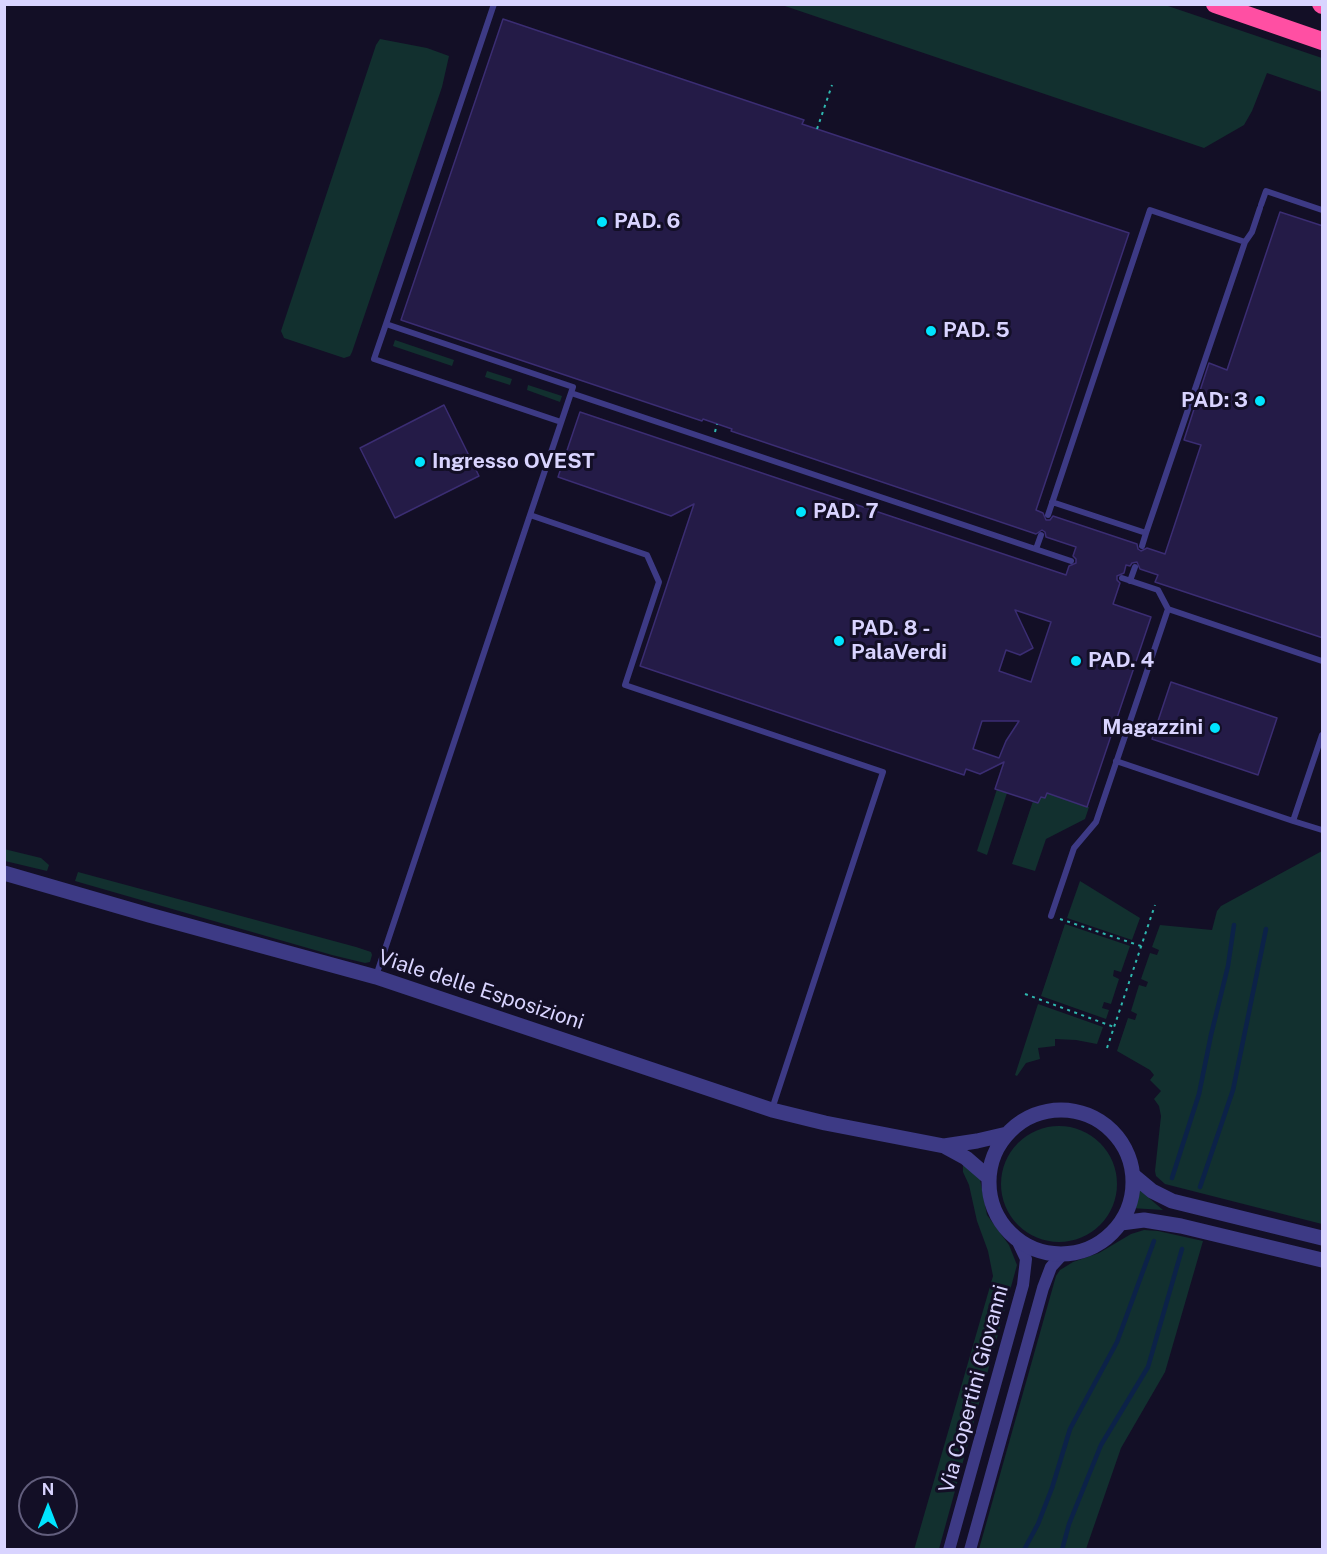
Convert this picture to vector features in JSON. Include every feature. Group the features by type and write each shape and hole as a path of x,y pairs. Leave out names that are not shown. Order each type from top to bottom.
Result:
{"highway":[{"path":"1215,4 1323,40"}],"street":[{"name":"Viale delle Esposizioni","path":"4,873 376,977 772,1110 825,1123 944,1146 966,1158 988,1177"},
{"name":"Viale delle Esposizioni","path":"1060,1109 1081,1112 1105,1124 1114,1132 1130,1159 1134,1176 1132,1196 1121,1223 1107,1238 1089,1249 1062,1255 1038,1251 1017,1240 1000,1222 990,1199 988,1177 991,1160 1007,1134 1022,1120 1040,1112 1060,1109"},
{"name":"Viale delle Esposizioni","path":"944,1146 1007,1134"},
{"path":"1134,1176 1152,1191 1172,1201 1323,1238"},
{"path":"1121,1223 1144,1220 1181,1226 1323,1260"},
{"name":"Via Copertini Giovanni","path":"949,1550 1023,1285 1026,1259 1017,1240"},
{"name":"Via Copertini Giovanni","path":"970,1550 1043,1288 1051,1267 1062,1255"}],"lane":[{"path":"494,4 374,359 561,422"},
{"path":"1142,546 1245,242 1252,232 1266,191 1323,210"},
{"path":"1048,515 1150,210 1245,242"},
{"path":"376,977 573,387 386,324"},
{"path":"571,393 1071,561"},
{"path":"1052,502 1146,533"},
{"path":"530,515 647,555 659,582 625,685 884,772 772,1110"},
{"path":"1036,549 1041,536"},
{"path":"1130,581 1135,567"},
{"path":"1122,578 1158,590 1168,609 1323,661"},
{"path":"1052,916 1074,848 1096,822 1168,609"},
{"path":"1293,821 1323,735"},
{"path":"1116,761 1323,831"}],"path":[{"path":"817,129 832,85"},
{"path":"1107,1048 1155,905"},
{"path":"1052,916 1141,946"},
{"path":"1025,994 1114,1027"}],"green space":[{"path":"782,5 1165,5 1322,58 1322,92 1267,73 1244,125 1204,148"},
{"path":"380,39 427,48 449,56 442,87 352,352 350,356 344,358 284,338 281,331 376,45"},
{"path":"395,340 454,360 452,366 393,346"},
{"path":"487,371 512,379 510,385 485,377"},
{"path":"528,385 562,396 560,402 527,390"},
{"path":"999,783 1007,793 987,855 977,851"},
{"path":"1047,793 1089,807 1085,819 1046,839 1035,871 1012,864 1033,801 1038,803 1041,797 1045,798"},
{"path":"4,849 41,858 49,865 47,871 5,861"},
{"path":"1322,851 1322,1224 1165,1184 1156,1176 1155,1171 1161,1116 1159,1106 1154,1099 1161,1091 1150,1080 1154,1075 1150,1070 1117,1051 1128,1018 1135,1020 1137,1014 1131,1011 1139,985 1146,987 1148,982 1141,979 1150,953 1157,955 1159,950 1152,947 1160,925 1212,930 1217,911 1221,906"},
{"path":"78,872 356,947 371,952 370,962 365,963 332,955 75,881"},
{"path":"1080,881 1140,918 1132,940 1067,918"},
{"path":"1065,924 1130,946 1121,972 1114,970 1113,976 1119,979 1111,1004 1104,1002 1102,1008 1109,1010 1106,1019 1041,996"},
{"path":"1038,1004 1103,1027 1097,1044 1055,1039 1055,1046 1038,1048 1040,1059 1026,1063 1017,1076 1015,1075"},
{"path":"1059,1126 1081,1131 1100,1143 1112,1162 1117,1184 1112,1206 1100,1225 1081,1237 1059,1242 1037,1237 1018,1225 1006,1206 1001,1184 1006,1162 1018,1143 1037,1131"},
{"path":"963,1162 980,1179 987,1215 1009,1245 1017,1265 939,1549 914,1550 993,1276 969,1185 963,1172"},
{"path":"1136,1187 1163,1210 1131,1208"},
{"path":"1144,1230 1203,1241 1165,1372 1121,1448 1086,1549 979,1549 1056,1276 1060,1270 1073,1262 1099,1253 1131,1234"}],"building":[{"path":"503,19 804,120 802,124 1129,233 1036,510 1043,513 1046,520 1050,520 1053,516 1137,544 1141,551 1147,548 1165,554 1201,445 1184,440 1209,363 1227,370 1280,212 1323,226 1323,638 1155,582 1158,575 1140,569 1137,562 1130,566 1126,565 1124,573 1117,576 1120,583 1113,604 1151,617 1087,807 1047,793 1045,798 1041,797 1038,803 995,789 1004,762 980,774 966,769 964,775 640,666 694,504 671,516 558,477 580,412 1066,575 1069,566 1076,563 1073,556 1076,547 1046,537 1042,530 1036,534 731,431 732,429 703,419 702,421 401,320","holes":["1015,610 1051,622 1031,682 999,671 1006,650 1020,655 1033,648","982,721 1019,721 1006,741 999,758 973,749"]},
{"name":"Ingresso OVEST","path":"444,405 479,476 395,518 360,448"},
{"name":"Magazzini","path":"1171,682 1277,718 1258,775 1152,739"}],"waterway":[{"path":"1172,1178 1199,1094 1228,966 1234,925"},
{"path":"1200,1187 1233,1090 1266,929"},
{"path":"1024,1550 1038,1524 1052,1488 1070,1429 1117,1342 1154,1241"},
{"path":"1062,1550 1069,1524 1101,1445 1148,1367 1182,1249"}],"place":[{"name":"PAD. 6","path":"602,222"},
{"name":"PAD. 5","path":"931,331"},
{"name":"PAD: 3","path":"1260,401"},
{"name":"Ingresso OVEST","path":"420,462"},
{"name":"PAD. 7","path":"801,512"},
{"name":"PAD. 8 - PalaVerdi","path":"839,641"},
{"name":"PAD. 4","path":"1076,661"},
{"name":"Magazzini","path":"1215,728"}]}
